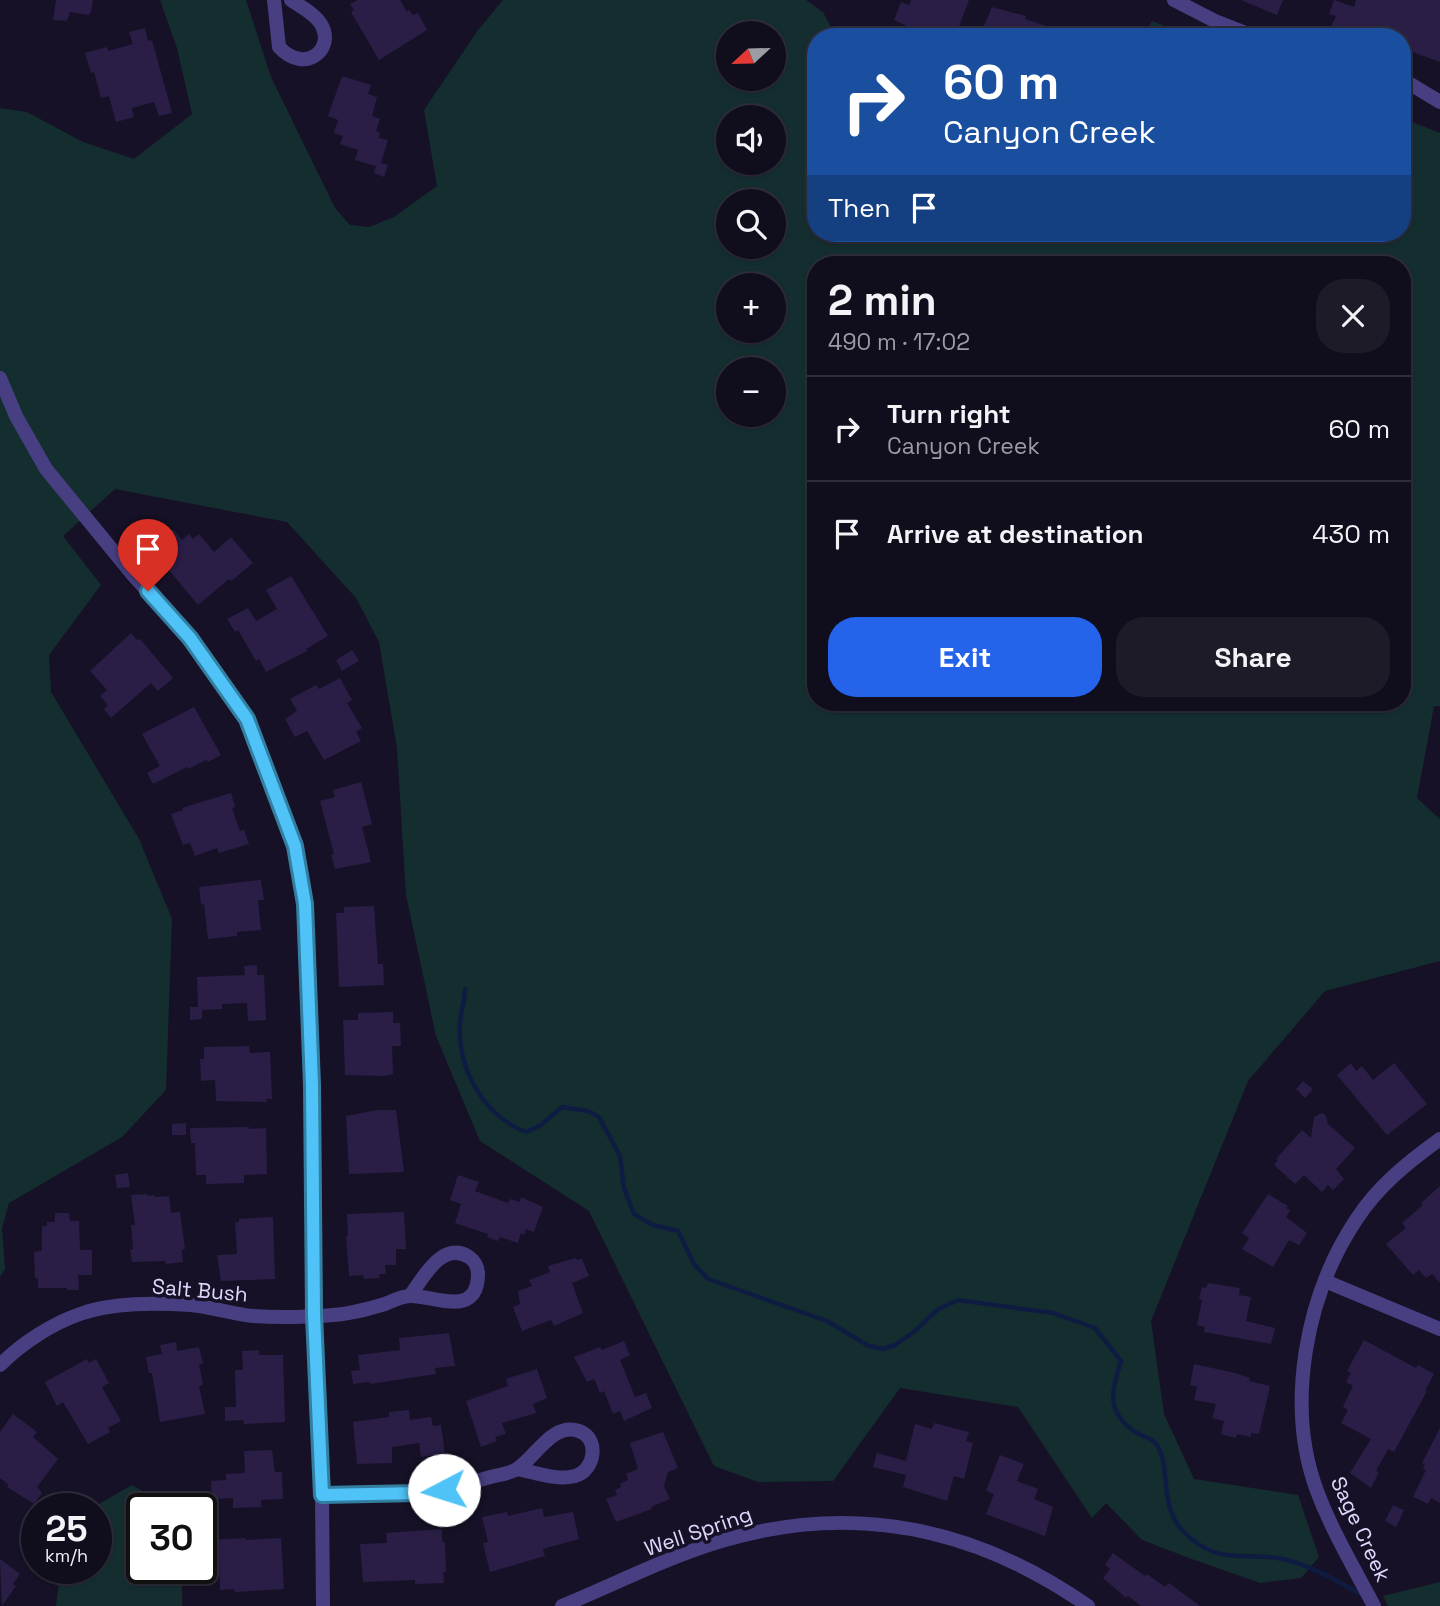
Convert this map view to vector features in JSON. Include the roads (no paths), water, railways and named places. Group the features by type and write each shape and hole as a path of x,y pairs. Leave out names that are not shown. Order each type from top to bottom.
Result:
{"street":[{"path":"274,0 279,47 293,59 308,59 317,55 323,47 324,30 314,16 291,0"},
{"path":"1174,0 1233,28"},
{"path":"1411,84 1440,102"},
{"path":"0,379 16,416 46,469 133,575 190,638 247,719 295,846 306,918 323,1606"},
{"name":"Sage Creek","path":"1374,1606 1337,1537 1316,1489 1305,1444 1302,1401 1304,1367 1315,1307 1339,1248 1383,1185 1440,1139"},
{"name":"Salt Bush","path":"0,1365 30,1341 80,1313 122,1305 191,1306 254,1316 314,1315 367,1310 410,1296 456,1302 471,1296 478,1279 475,1263 470,1257 456,1252 448,1254 434,1263 410,1296"},
{"path":"1325,1281 1440,1329"},
{"path":"322,1495 444,1490 517,1469 562,1477 577,1476 587,1470 593,1449 588,1438 579,1431 564,1431 553,1436 517,1469"},
{"name":"Well Spring","path":"562,1606 723,1541 780,1528 834,1523 867,1523 906,1529 945,1536 977,1546 1023,1565 1088,1606"}],"waterway":[{"path":"465,989 460,1022 463,1056 475,1088 485,1102 510,1124 526,1132 541,1125 562,1107 588,1111 599,1117 620,1156 624,1188 634,1214 653,1225 678,1231 694,1264 708,1279 827,1321 869,1346 883,1349 895,1345 937,1310 958,1300 1053,1313 1095,1328 1121,1361 1115,1382 1115,1408 1125,1424 1152,1440 1160,1450 1170,1509 1183,1531 1216,1553 1288,1560 1322,1573 1364,1596"}]}
